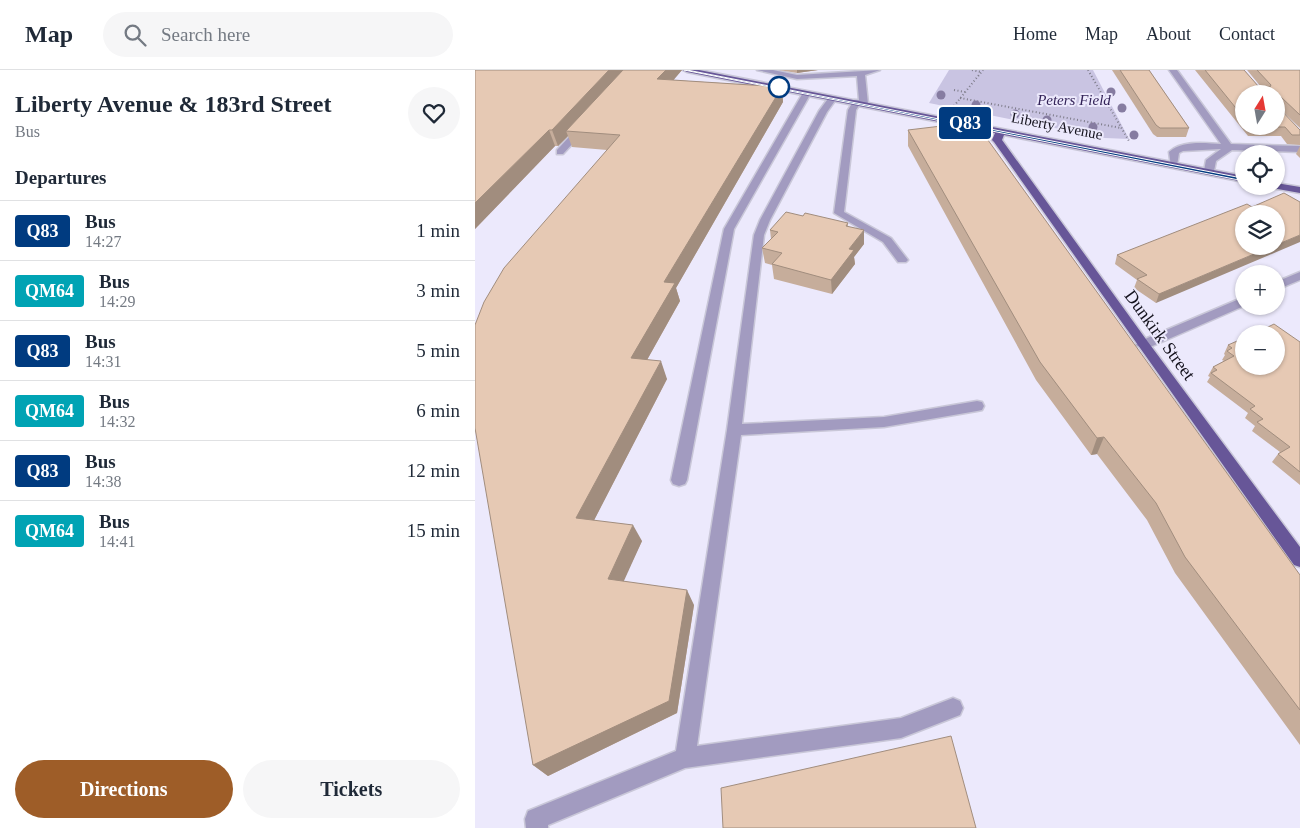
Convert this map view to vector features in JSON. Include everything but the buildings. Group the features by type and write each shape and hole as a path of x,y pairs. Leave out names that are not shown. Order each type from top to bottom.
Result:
{"main road":[{"name":"Liberty Avenue","path":"687,70 1235,177"},
{"name":"Dunkirk Street","path":"1001,130 997,140 1143,345 1300,560"},
{"path":"1285,188 1300,190"}],"street":[{"path":"761,70 797,76 876,70"},
{"path":"1173,70 1229,148"},
{"path":"861,71 860,103 853,110 839,213 887,240 902,260"},
{"path":"679,480 729,229 807,93"},
{"path":"685,758 734,430 759,235 765,220 823,112 833,98"},
{"path":"561,152 592,116"},
{"path":"1174,164 1174,152 1181,148 1200,146 1300,148"},
{"path":"1209,171 1211,160 1229,148"},
{"path":"1285,282 1300,276"},
{"path":"1143,345 1235,305"},
{"path":"734,430 833,423 884,422 977,406"},
{"path":"537,828 536,819 685,758 901,728 953,708"}],"path":[{"path":"972,70 982,71"},
{"path":"1088,70 1131,144"},
{"path":"955,104 982,71"},
{"path":"954,90 965,92"},
{"path":"960,98 1121,128"}],"green space":[{"name":"Peters Field","path":"949,70 1093,70 1129,139 1105,138 929,103"}],"bus line":[{"name":"Q83","path":"687,70 1235,177"}]}
